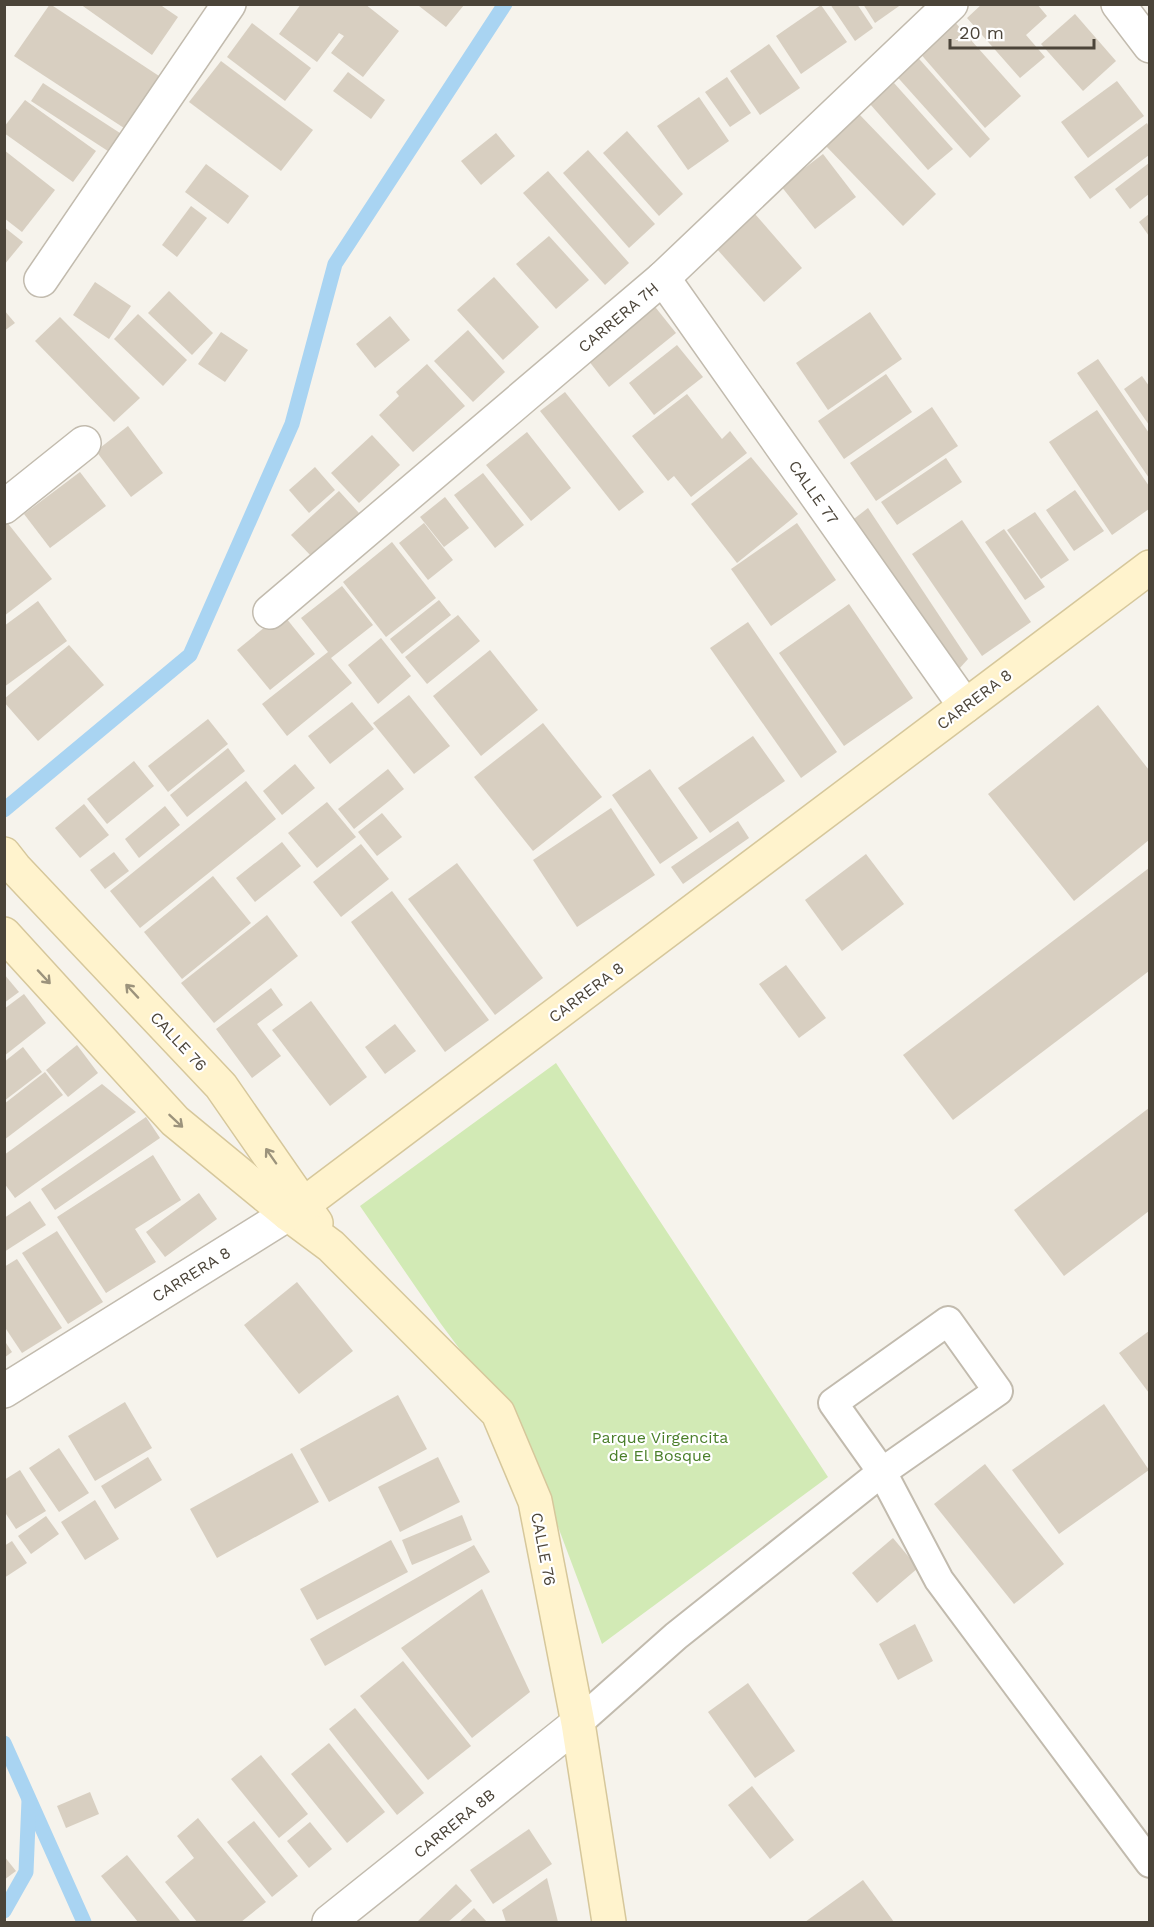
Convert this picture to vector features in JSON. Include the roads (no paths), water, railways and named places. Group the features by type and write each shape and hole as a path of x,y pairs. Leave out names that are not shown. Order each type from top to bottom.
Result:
{"street":[{"path":"41,280 229,4"},
{"name":"CARRERA 7H","path":"270,612 663,278 951,4"},
{"path":"1119,4 1149,46"},
{"name":"CALLE 77","path":"663,278 965,706"},
{"path":"4,507 84,443"},
{"name":"CARRERA 8","path":"4,1391 296,1209 1149,567"},
{"name":"CALLE 76","path":"10,861 221,1086 296,1209"},
{"name":"CALLE 76","path":"4,934 175,1120 296,1209 498,1413 535,1501 578,1723 609,1923"},
{"name":"CARRERA 8B","path":"329,1923 578,1723"}],"lane":[{"path":"578,1723 676,1636 882,1472 998,1391 948,1321 833,1403 882,1472 939,1580 1149,1863"}],"waterway":[{"path":"4,810 190,655 292,424 335,264 505,4"},
{"path":"4,1743 84,1922"},
{"path":"4,1911 26,1872 29,1800"}],"park label":[{"name":"Parque Virgencita de El Bosque","path":"660,1446"}]}
